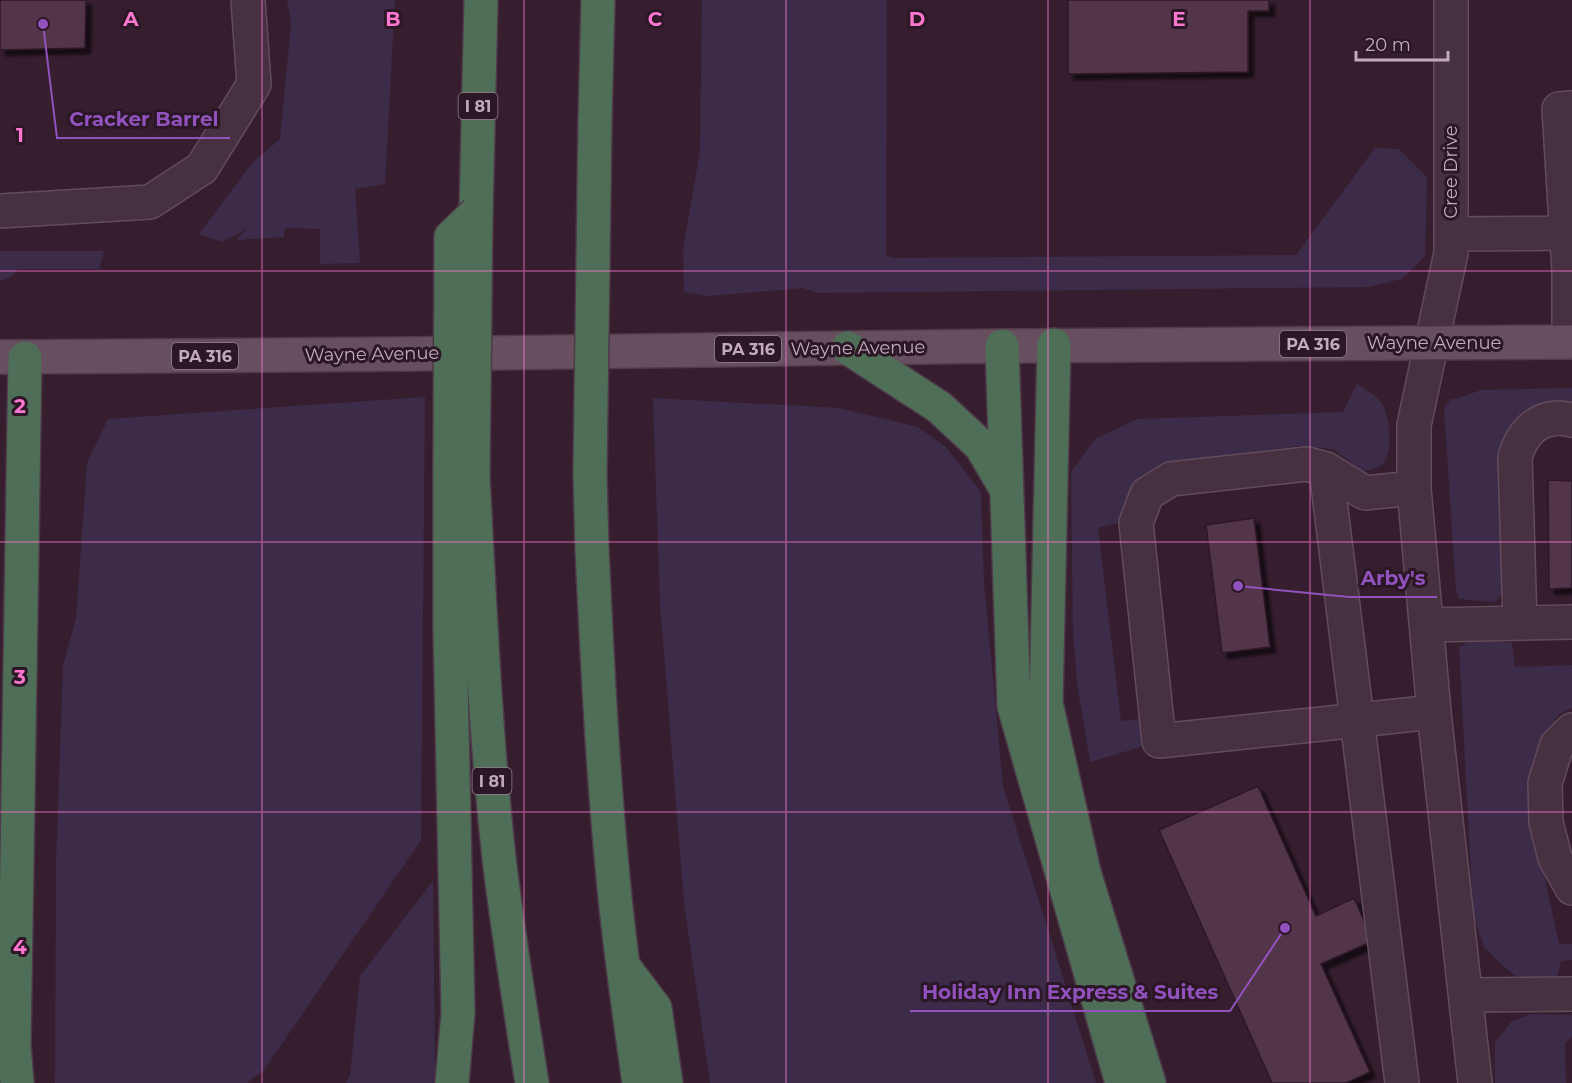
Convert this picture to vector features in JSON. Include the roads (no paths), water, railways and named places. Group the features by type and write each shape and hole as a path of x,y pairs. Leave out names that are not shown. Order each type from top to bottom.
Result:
{"highway":[{"name":"I 81","path":"481,0 476,213 462,476 499,857 515,980 532,1083"},
{"path":"598,0 591,462 592,549 601,727 612,868 622,965 639,1083"},
{"path":"1054,345 1046,703 1084,872 1149,1083"},
{"path":"1002,346 1014,706 1122,1083"},
{"path":"848,348 939,407 981,446 1007,489"},
{"path":"12,358 14,1046 17,1083"},
{"path":"452,1083 458,1013 450,640 462,476"},
{"path":"622,965 655,1008 666,1083"}],"main road":[{"name":"Wayne Avenue","path":"12,358 1054,345 1570,342"}],"street":[{"path":"0,212 150,202 202,168 254,84 248,0"},
{"name":"Cree Drive","path":"1451,0 1451,254 1414,425 1414,488 1434,712 1476,1083"},
{"path":"1570,342 1571,271 1568,191 1559,109 1572,108"},
{"path":"1450,234 1569,233"},
{"path":"1519,613 1515,457 1520,440 1533,426 1547,419 1563,417 1572,420"},
{"path":"1519,613 1527,588 1525,459 1528,448 1550,431 1572,433"},
{"path":"1414,488 1365,493 1326,469 1307,464 1171,479 1147,494 1136,523 1159,741 1434,712"},
{"path":"1326,469 1402,1083"},
{"path":"1427,625 1519,613 1572,622"},
{"path":"1572,730 1557,745 1545,783 1546,822 1555,858 1572,888"},
{"path":"1467,995 1572,994"}],"place":[{"name":"Cracker Barrel","path":"43,24"},
{"name":"Arby's","path":"1238,586"},
{"name":"Holiday Inn Express & Suites","path":"1285,928"}]}
